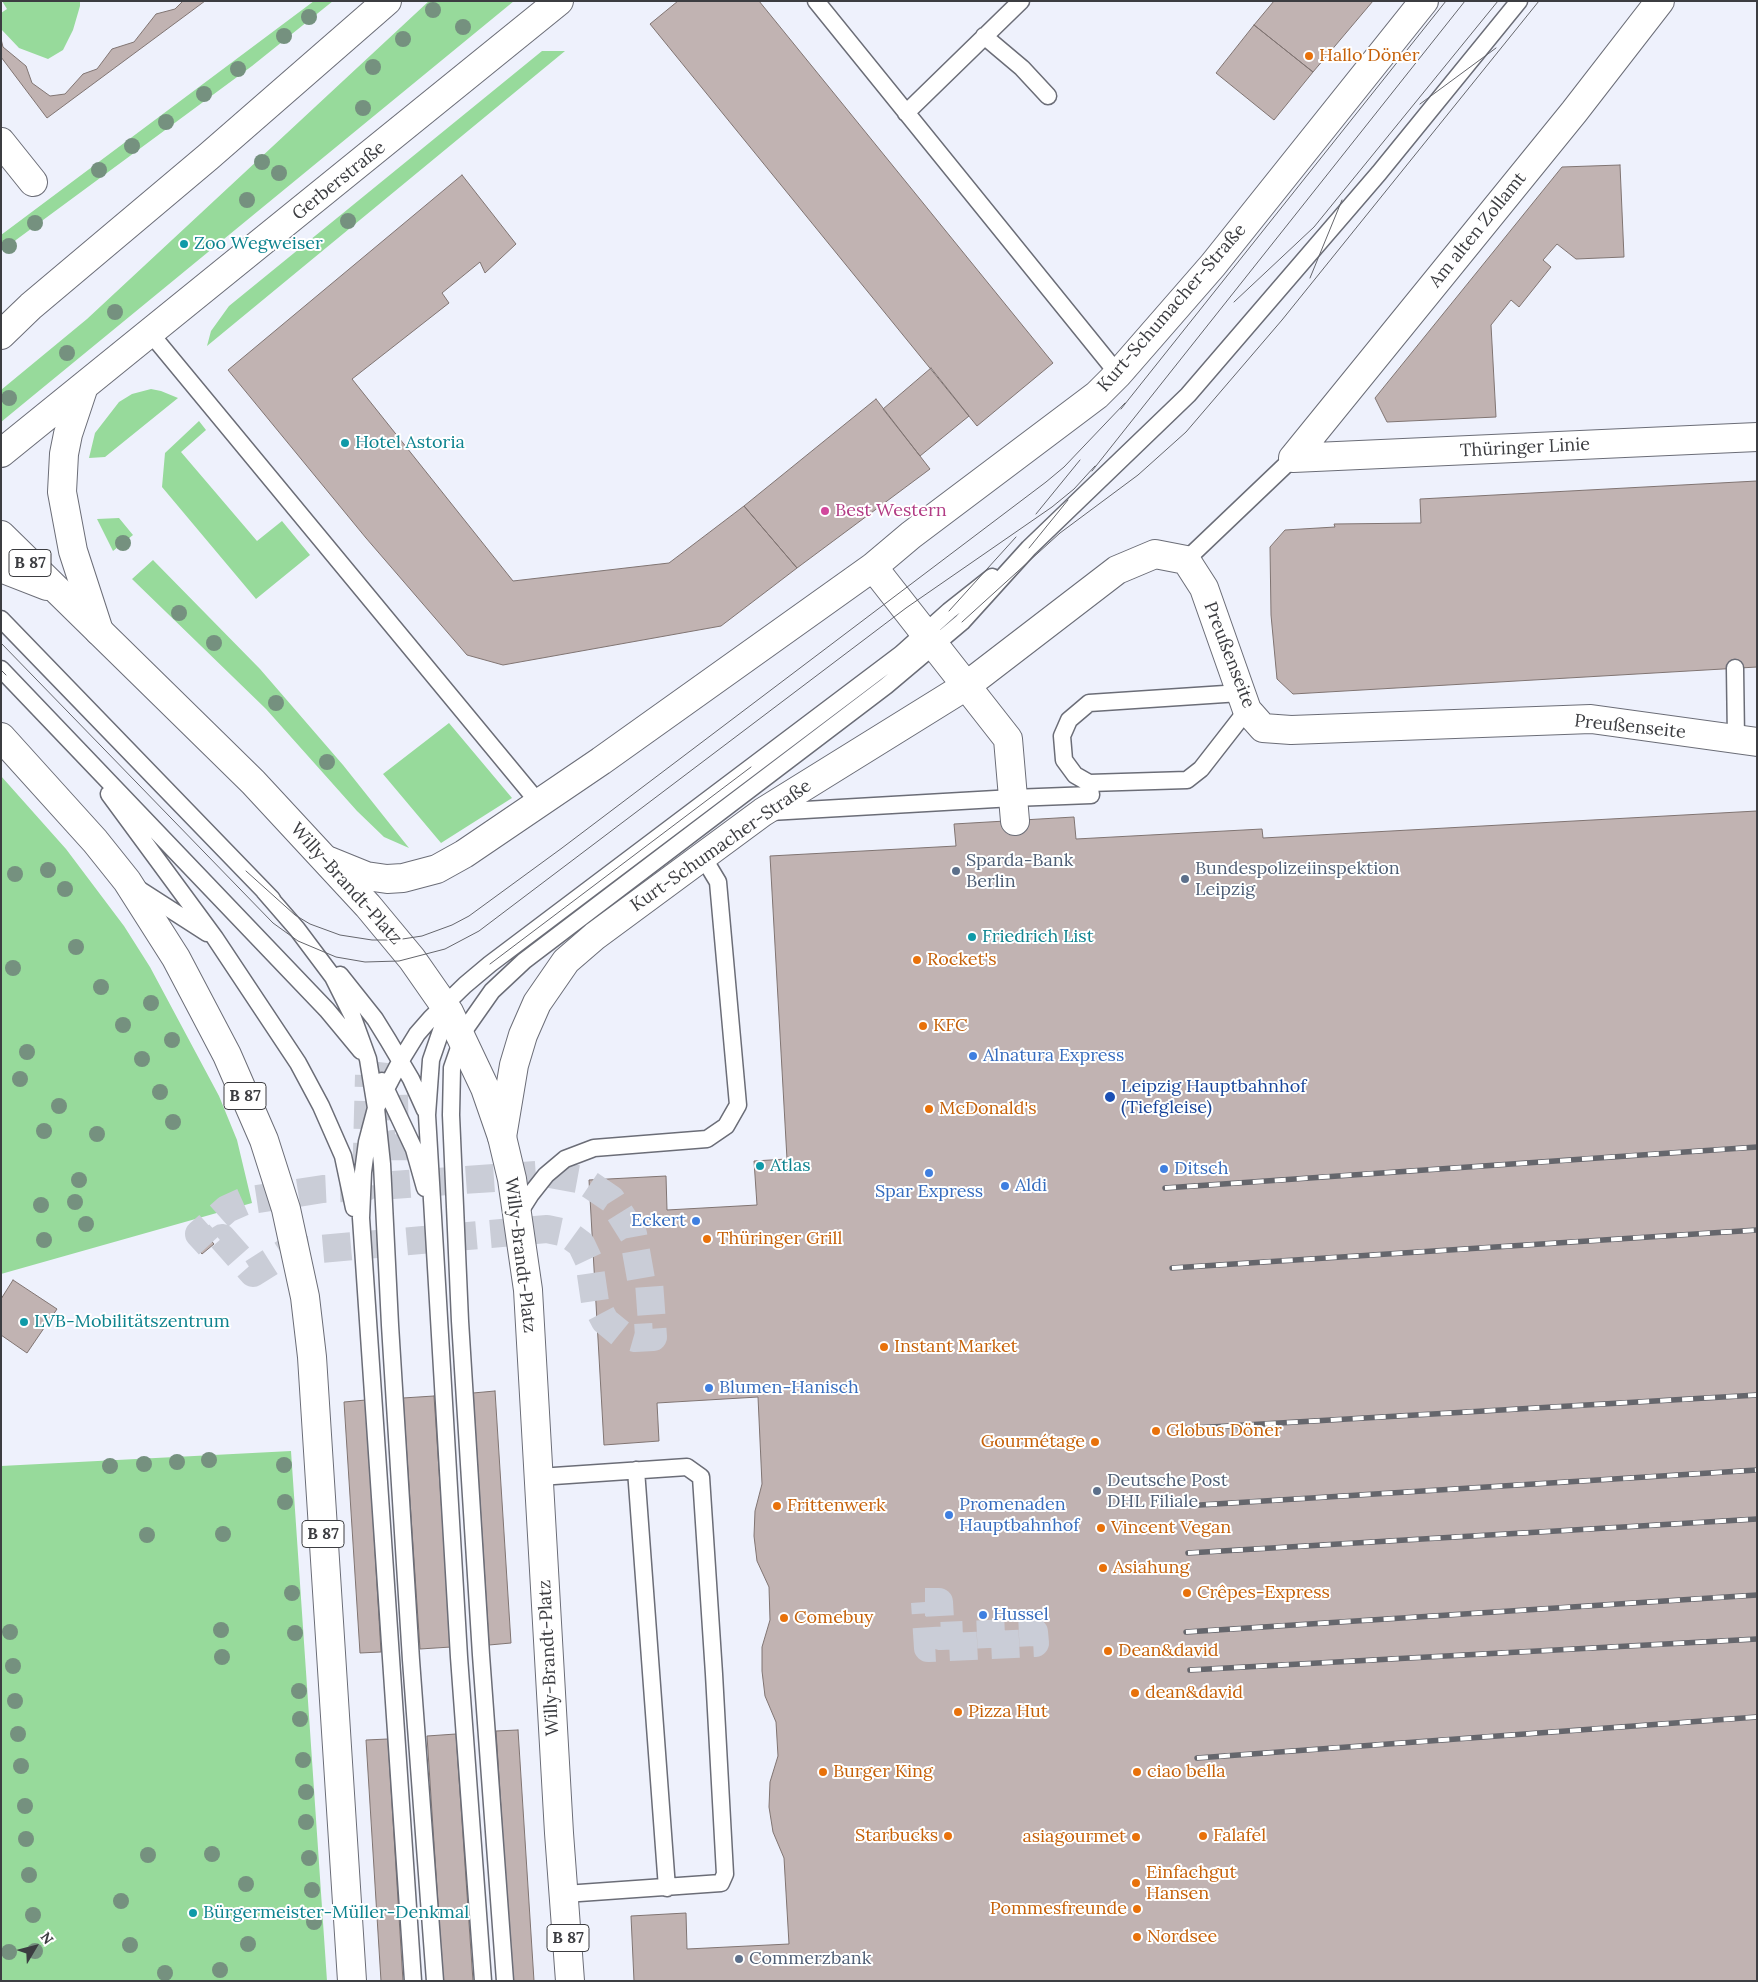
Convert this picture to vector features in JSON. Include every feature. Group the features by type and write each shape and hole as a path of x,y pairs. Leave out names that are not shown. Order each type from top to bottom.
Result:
{"main road":[{"path":"1,335 31,306 208,157 387,1"},
{"name":"Gerberstraße","path":"1,453 151,334 559,1"},
{"name":"Kurt-Schumacher-Straße","path":"329,861 366,876 387,879 437,869 464,854 601,761 873,567 910,536 1096,395 1118,374 1213,265 1424,1"},
{"name":"Am alten Zollamt","path":"1294,458 1574,112 1660,1"},
{"path":"1,142 33,182"},
{"path":"1,312 31,306"},
{"path":"83,389 68,434 64,454 62,492 73,551 99,631"},
{"name":"Thüringer Linie","path":"1294,458 1757,437"},
{"name":"Willy-Brandt-Platz","path":"2,536 329,861 412,959 446,1008 462,1036 485,1088 502,1138 519,1213 528,1290 559,1833 570,1981"},
{"path":"966,686 1117,570 1155,554 1186,560"},
{"name":"Preußenseite","path":"1186,560 1204,588 1243,702 1263,728 1291,730 1591,719 1746,741"},
{"path":"873,567 1008,739 1014,809"},
{"path":"1,568 58,590"},
{"name":"Kurt-Schumacher-Straße","path":"502,1138 514,1065 523,1035 536,1003 566,962 595,936 763,812 966,686"},
{"name":"B 87","path":"1,736 59,799 126,881 176,958 227,1056 264,1140 296,1246 312,1357 352,1981"}],"lane":[{"path":"816,1 1118,374"},
{"path":"906,113 1021,1"},
{"path":"505,1981 481,1655 460,1321 450,1086 452,1068 462,1036 474,1014 492,991 524,962 886,686 931,639 949,611 1029,548 1188,395 1380,173 1519,1"},
{"path":"984,36 1022,68 1048,96"},
{"path":"151,334 538,802"},
{"path":"1186,560 1294,458"},
{"path":"1,620 264,891 321,952 361,1001 401,1060 427,1115 447,1186 458,1258"},
{"path":"413,1981 361,1185 367,1142 376,1108 417,1034 494,961 882,669 931,639"},
{"path":"1735,668 1746,741"},
{"path":"3,670 95,776 215,938 279,1032 324,1114 343,1156 366,1277"},
{"path":"3,670 328,1010 368,1059 386,1088 406,1129 419,1167 429,1207 437,1262"},
{"path":"1243,702 1201,769 1187,780 1089,783 1075,775 1064,760 1062,736 1070,720 1089,704 1243,702"},
{"path":"763,812 1014,809 1090,796 1089,783"},
{"path":"519,1213 546,1175 566,1159 594,1148 707,1139 726,1126 738,1105 718,882 703,857"},
{"path":"126,881 215,938"},
{"path":"264,891 297,929 333,977 352,1015 368,1059 376,1108 382,1164 411,1660 435,1981"},
{"path":"446,1008 431,1060 427,1115 458,1642 483,1981"},
{"path":"539,1477 688,1467 701,1477 725,1874 721,1883 565,1894"},
{"path":"636,1470 667,1888"}],"green space":[{"path":"2,1 80,1 73,30 63,50 48,59 19,48 1,29 1,13 7,9"},
{"path":"314,1 333,1 252,66 1,251 1,235"},
{"path":"429,1 514,1 1,422 1,390 87,319"},
{"path":"542,51 565,51 207,346 211,331 229,306"},
{"path":"151,389 178,398 105,457 89,458 95,433 119,402 132,394"},
{"path":"199,421 206,430 181,452 257,541 282,521 310,555 256,599 162,487 165,453"},
{"path":"119,518 133,535 113,551 97,519"},
{"path":"153,560 260,669 343,765 409,848 384,837 357,811 266,709 132,579"},
{"path":"449,723 512,798 441,843 383,774"},
{"path":"1,776 66,849 124,926 150,967 219,1096 237,1140 252,1203 1,1274"},
{"path":"291,1451 327,1981 2,1981 1,1466"}],"building":[{"path":"183,1 205,1 47,118 1,57 1,39 3,47 26,66 32,83 50,96 65,94 83,74 97,69 112,49 134,42 156,14 175,9"},
{"path":"678,1 759,1 1053,363 977,426 650,24"},
{"path":"1274,1 1373,1 1313,72 1254,25"},
{"path":"1254,25 1313,72 1274,120 1216,73"},
{"path":"1620,165 1624,257 1576,259 1557,244 1543,260 1551,267 1519,307 1511,300 1491,325 1496,417 1387,422 1375,398 1562,167"},
{"name":"Hotel Astoria","path":"462,175 516,244 485,273 480,262 442,293 449,303 352,379 513,581 669,563 744,506 797,568 721,626 503,665 467,655 366,538 228,370"},
{"path":"931,368 969,416 920,456 883,409"},
{"path":"876,399 930,469 797,568 744,506"},
{"path":"1757,481 1757,667 1293,694 1277,679 1271,615 1270,547 1285,530 1335,527 1334,524 1421,523 1420,499"},
{"path":"1757,811 1757,1981 634,1981 631,1916 686,1913 687,1949 789,1944 784,1858 773,1832 769,1807 770,1782 778,1756 776,1722 765,1696 762,1671 762,1647 770,1620 769,1587 757,1561 754,1536 755,1511 762,1484 758,1397 657,1403 659,1441 604,1445 589,1180 666,1176 667,1210 757,1205 754,1161 787,1159 770,856 956,846 954,824 1074,817 1076,839 1262,829 1263,838"},
{"path":"201,1229 214,1244 202,1254 189,1239"},
{"name":"LVB-Mobilitätszentrum","path":"13,1280 57,1309 27,1353 1,1335 1,1299"},
{"path":"495,1391 511,1643 489,1645 473,1393"},
{"path":"434,1396 451,1647 420,1649 403,1398"},
{"path":"366,1400 381,1652 360,1653 344,1402"},
{"path":"518,1730 534,1981 512,1981 496,1731"},
{"path":"456,1734 473,1981 443,1981 427,1736"},
{"path":"388,1739 403,1981 381,1981 366,1740"}],"tunnel":[{"path":"369,1075 394,1078 394,1092 396,1092 394,1095 395,1144 393,1144 393,1185 550,1174 583,1180 611,1199 633,1234 641,1279 649,1282 653,1337 635,1338 621,1334 605,1321 595,1302 589,1261 581,1244 566,1233 547,1229 286,1252 253,1273 222,1238 211,1247 199,1234 227,1209 245,1201 323,1189 366,1187 369,1075"},
{"path":"925,1602 939,1602 941,1636 1034,1632 1035,1643 928,1648 925,1602"}],"tram line":[{"path":"1121,409 1446,1"},
{"path":"1092,471 1465,1"},
{"path":"1234,302 1314,227 1498,1"},
{"path":"962,622 1060,533 1138,475 1186,432 1282,320 1539,1"},
{"path":"1420,104 1496,48"},
{"path":"1310,278 1342,200"},
{"path":"246,871 295,915 310,924 340,935 372,940 396,940 422,936 452,925 469,916 562,848 1046,482 1064,467 1125,403"},
{"path":"1036,514 1080,460"},
{"path":"1,643 273,923 298,941 336,957 365,962 399,961 445,949 479,931 906,608 1052,507 1074,489 1095,466"},
{"path":"1029,548 1068,500"},
{"path":"949,611 1016,537"},
{"path":"1,670 6,675"},
{"path":"490,964 751,767"}],"railway":[{"path":"1165,1188 1757,1147"},
{"path":"1172,1268 1757,1230"},
{"path":"1177,1429 1757,1395"},
{"path":"1184,1506 1757,1470"},
{"path":"1188,1553 1757,1519"},
{"path":"1186,1632 1757,1595"},
{"path":"1190,1670 1757,1639"},
{"path":"1197,1758 1757,1717"}],"place":[{"name":"Hallo Döner","path":"1309,56"},
{"name":"Zoo Wegweiser","path":"184,244"},
{"name":"Hotel Astoria","path":"345,443"},
{"name":"Best Western","path":"825,511"},
{"name":"Sparda-Bank Berlin","path":"956,871"},
{"name":"Bundespolizeiinspektion Leipzig","path":"1185,879"},
{"name":"Friedrich List","path":"972,937"},
{"name":"Rocket's","path":"917,960"},
{"name":"KFC","path":"923,1026"},
{"name":"Alnatura Express","path":"973,1056"},
{"name":"Leipzig Hauptbahnhof (Tiefgleise)","path":"1110,1097"},
{"name":"McDonald's","path":"929,1109"},
{"name":"Atlas","path":"760,1166"},
{"name":"Ditsch","path":"1164,1169"},
{"name":"Spar Express","path":"929,1173"},
{"name":"Aldi","path":"1005,1186"},
{"name":"Eckert","path":"696,1221"},
{"name":"Thüringer Grill","path":"707,1239"},
{"name":"LVB-Mobilitätszentrum","path":"24,1322"},
{"name":"Instant Market","path":"884,1347"},
{"name":"Blumen-Hanisch","path":"709,1388"},
{"name":"Globus Döner","path":"1156,1431"},
{"name":"Gourmétage","path":"1095,1442"},
{"name":"Deutsche Post DHL Filiale","path":"1097,1491"},
{"name":"Frittenwerk","path":"777,1506"},
{"name":"Promenaden Hauptbahnhof","path":"949,1515"},
{"name":"Vincent Vegan","path":"1101,1528"},
{"name":"Asiahung","path":"1103,1568"},
{"name":"Crêpes-Express","path":"1187,1593"},
{"name":"Hussel","path":"983,1615"},
{"name":"Comebuy","path":"784,1618"},
{"name":"Dean&david","path":"1108,1651"},
{"name":"dean&david","path":"1135,1693"},
{"name":"Pizza Hut","path":"958,1712"},
{"name":"Burger King","path":"823,1772"},
{"name":"ciao bella","path":"1137,1772"},
{"name":"Starbucks","path":"948,1836"},
{"name":"Falafel","path":"1203,1836"},
{"name":"asiagourmet","path":"1136,1837"},
{"name":"Einfachgut Hansen","path":"1136,1883"},
{"name":"Pommesfreunde","path":"1137,1909"},
{"name":"Bürgermeister-Müller-Denkmal","path":"193,1913"},
{"name":"Nordsee","path":"1137,1937"},
{"name":"Commerzbank","path":"739,1959"}]}
